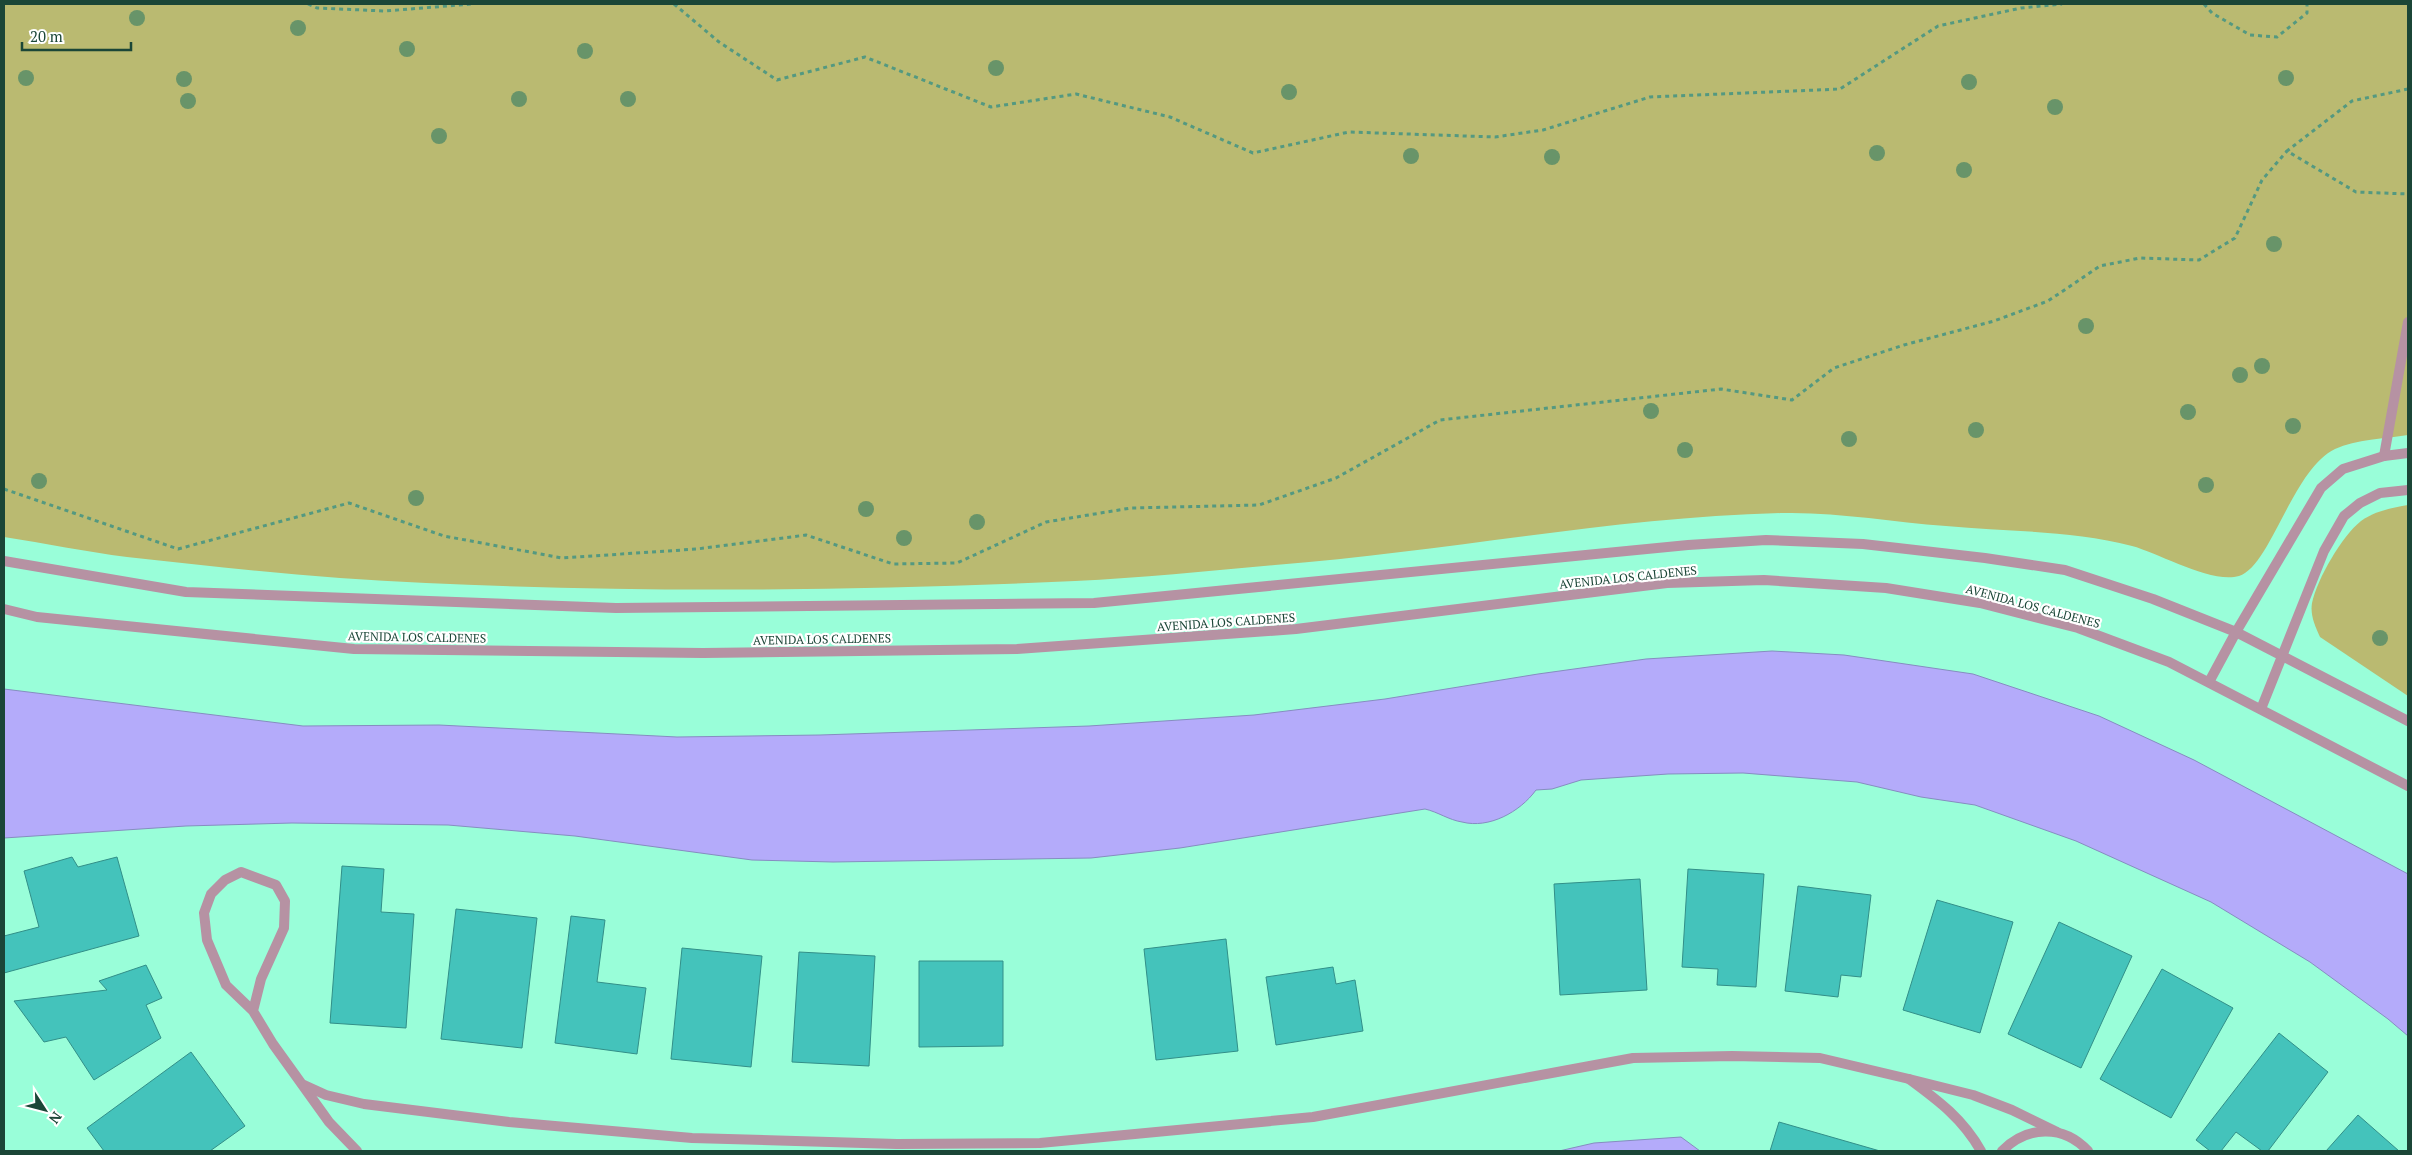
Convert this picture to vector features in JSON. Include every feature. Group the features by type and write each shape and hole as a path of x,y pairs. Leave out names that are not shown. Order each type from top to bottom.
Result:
{"street":[{"path":"2384,456 2408,322"},
{"path":"2209,682 2236,632 2321,488 2343,469 2384,456 2408,452"},
{"path":"2261,709 2284,656 2324,551 2344,516 2360,502 2380,494 2408,490"},
{"name":"AVENIDA LOS CALDENES","path":"4,560 186,592 616,608 1084,604 1501,565 1688,545 1766,540 1863,544 1985,558 2065,570 2153,598 2236,632 2408,721"},
{"name":"AVENIDA LOS CALDENES","path":"4,609 37,617 354,649 703,654 998,649 1296,629 1667,583 1764,580 1886,588 1980,603 2078,628 2169,662 2408,786"},
{"path":"253,1011 261,979 284,928 285,901 276,886 241,872 225,880 211,894 204,913 207,940 226,985 253,1011 273,1044 329,1122 357,1151"},
{"path":"304,1085 326,1095 364,1104 508,1122 682,1137 897,1144 1040,1142 1313,1117 1633,1058 1732,1056 1820,1058 1973,1095 2095,1151"},
{"path":"1909,1079 1948,1108 1982,1151"},
{"path":"2002,1151 2010,1143 2025,1135 2040,1131 2057,1132"},
{"path":"1020,1151 1040,1142"},
{"path":"2080,1143 2088,1151"}],"path":[{"path":"308,4 317,8 385,11 472,4"},
{"path":"674,4 719,42 777,80 865,57 991,107 1076,94 1170,117 1253,154 1349,132 1495,137 1543,130 1650,97 1840,89 1938,26 2022,8 2062,4"},
{"path":"2204,4 2212,12 2250,35 2277,38 2307,13 2307,4"},
{"path":"4,489 178,549 349,503 444,536 562,558 697,549 806,535 893,564 956,563 1046,522 1131,508 1259,505 1336,478 1440,420 1721,389 1792,400 1834,368 1904,345 1994,321 2048,301 2100,266 2140,258 2199,260 2235,238 2262,180 2287,151 2352,101 2408,89"},
{"path":"2287,151 2356,192 2408,194"}],"shaded area":[{"path":"4,4 2408,4 2408,435 2352,443 2335,449 2320,460 2306,476 2272,537 2251,569 2239,576 2227,577 2200,572 2132,546 2086,537 1804,513 1720,516 1656,521 1339,559 1100,580 832,589 588,588 351,579 127,557 4,537"},
{"path":"2408,505 2408,696 2320,637 2313,620 2312,603 2319,582 2331,559 2338,547 2354,528 2361,521 2378,512"},
{"path":"1772,651 1844,655 1973,674 2099,716 2194,760 2408,874 2408,1036 2388,1019 2310,962 2211,902 2076,841 1975,805 1921,797 1857,782 1743,773 1668,774 1581,780 1552,789 1536,790 1513,812 1493,821 1483,823 1472,824 1457,821 1425,809 1180,848 1091,858 833,862 752,860 575,836 448,825 292,823 186,826 4,838 4,689 303,726 439,725 677,737 820,735 1089,726 1254,715 1385,699 1538,674 1646,659"},
{"path":"1681,1137 1700,1151 1559,1151 1594,1143"}],"building":[{"path":"72,857 78,867 117,857 139,936 4,973 4,936 39,927 24,871"},
{"path":"342,866 384,869 381,912 414,914 406,1028 330,1023"},
{"path":"1688,869 1764,874 1756,987 1717,985 1718,969 1682,967"},
{"path":"1640,879 1647,990 1560,995 1554,884"},
{"path":"1798,886 1871,895 1861,977 1841,975 1838,997 1785,991"},
{"path":"1937,900 2013,922 1980,1033 1903,1010"},
{"path":"456,909 537,918 522,1048 441,1039"},
{"path":"571,916 605,920 597,982 646,988 637,1054 555,1043"},
{"path":"2059,922 2132,956 2081,1068 2008,1034"},
{"path":"1226,939 1238,1051 1156,1060 1144,949"},
{"path":"682,948 762,956 751,1067 671,1059"},
{"path":"799,952 875,956 869,1066 792,1062"},
{"path":"919,961 1003,961 1003,1046 919,1047"},
{"path":"146,965 162,998 146,1005 161,1038 94,1080 66,1037 44,1042 14,1001 107,990 99,981"},
{"path":"1333,967 1336,984 1355,980 1363,1031 1276,1045 1266,977"},
{"path":"2162,969 2233,1008 2171,1118 2100,1079"},
{"path":"2279,1033 2328,1072 2268,1151 2262,1151 2236,1132 2221,1151 2210,1151 2196,1140"},
{"path":"191,1052 245,1126 210,1151 104,1151 87,1128"},
{"path":"2358,1115 2399,1151 2326,1151"},
{"path":"1779,1122 1880,1151 1770,1151"}]}
